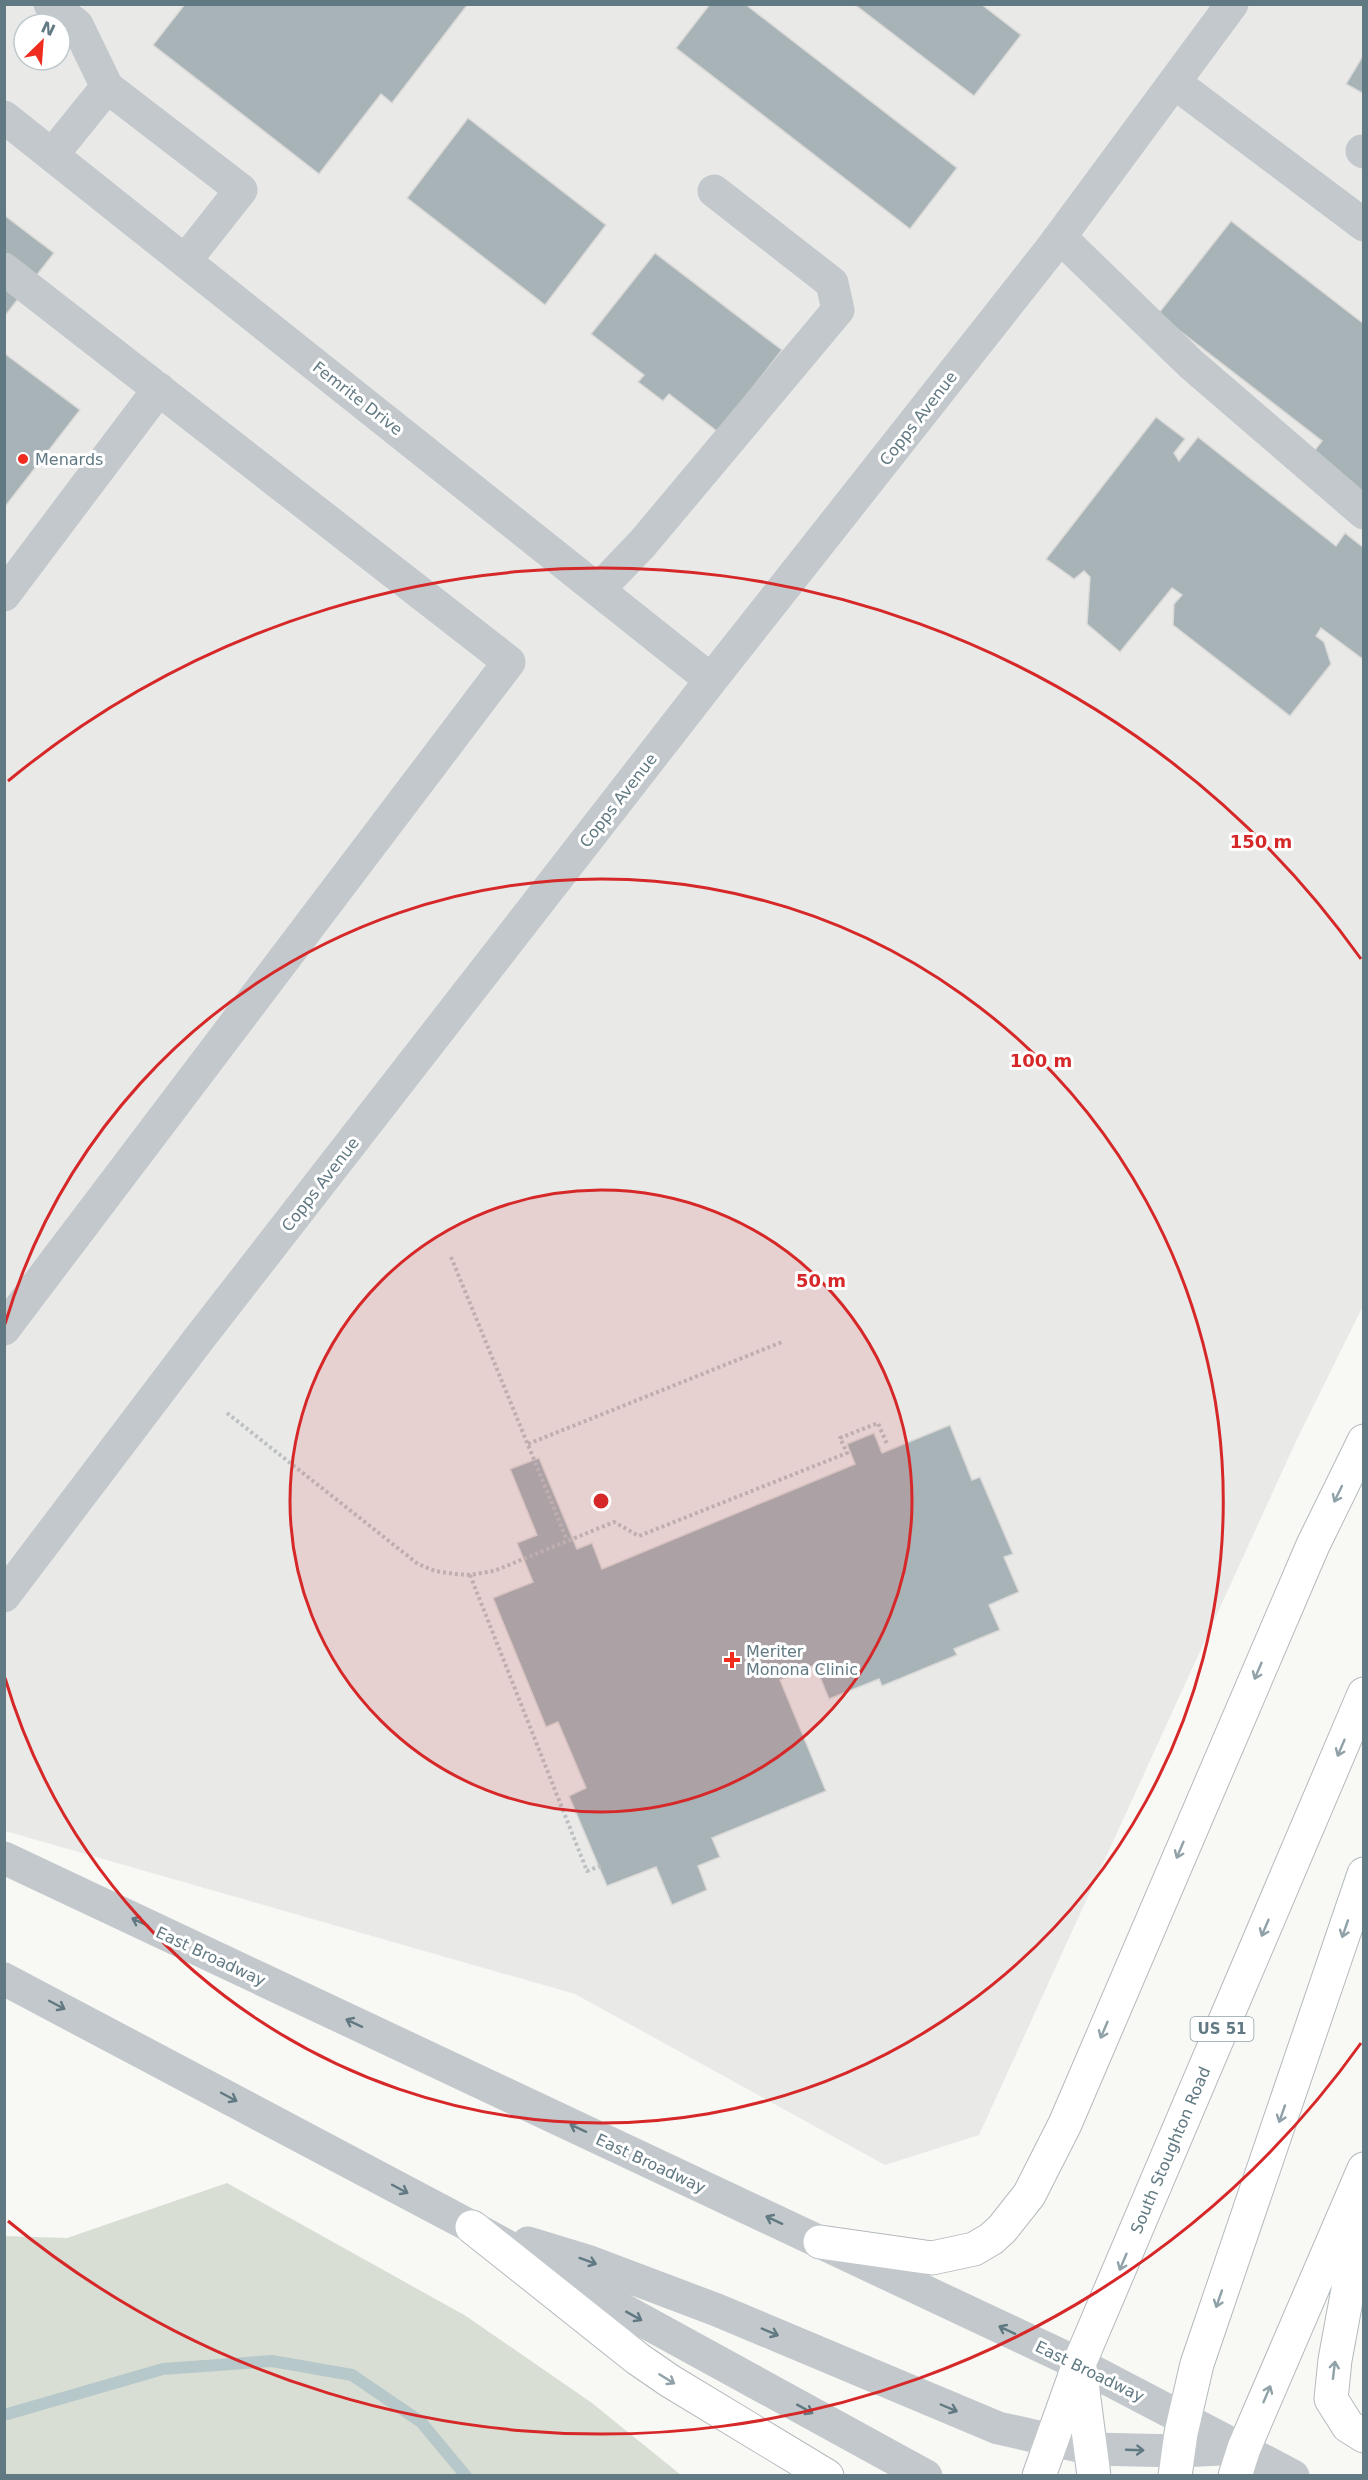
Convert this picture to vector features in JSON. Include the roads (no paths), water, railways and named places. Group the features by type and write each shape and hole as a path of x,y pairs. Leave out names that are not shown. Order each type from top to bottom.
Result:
{"main road":[{"path":"820,2242 932,2258 974,2249 1002,2229 1029,2195 1065,2124 1313,1545 1364,1441"},
{"name":"South Stoughton Road","path":"1039,2475 1079,2364 1364,1694"},
{"path":"1177,2463 1184,2418 1197,2364 1364,1874"},
{"path":"1239,2462 1364,2169"},
{"path":"1364,2203 1335,2360 1331,2399 1348,2426 1364,2436"},
{"path":"472,2227 574,2310 651,2368 827,2475"},
{"path":"1079,2364 1093,2462"}],"street":[{"path":"50,4 76,25 107,87 241,190 185,261"},
{"name":"Copps Avenue","path":"4,1596 198,1340 711,680 1060,237 1232,4"},
{"path":"1175,83 1364,225"},
{"path":"52,155 107,87"},
{"name":"Femrite Drive","path":"4,117 711,680"},
{"path":"598,590 642,543 838,310 831,283 714,191"},
{"path":"1060,237 1191,364 1364,513"},
{"path":"4,269 509,662 4,1329"},
{"path":"4,595 159,389"},
{"name":"East Broadway","path":"4,1858 1079,2364 1184,2418 1239,2462 1293,2475"},
{"path":"4,1979 472,2227 926,2475"},
{"path":"472,2227 587,2260 717,2310 998,2428 1052,2441 1093,2462 1239,2462"}],"waterway":[{"path":"4,2415 163,2369 272,2361 352,2375 421,2422 466,2476"}],"place":[{"name":"Menards","path":"23,459"},
{"name":"Meriter Monona Clinic","path":"732,1660"}]}
